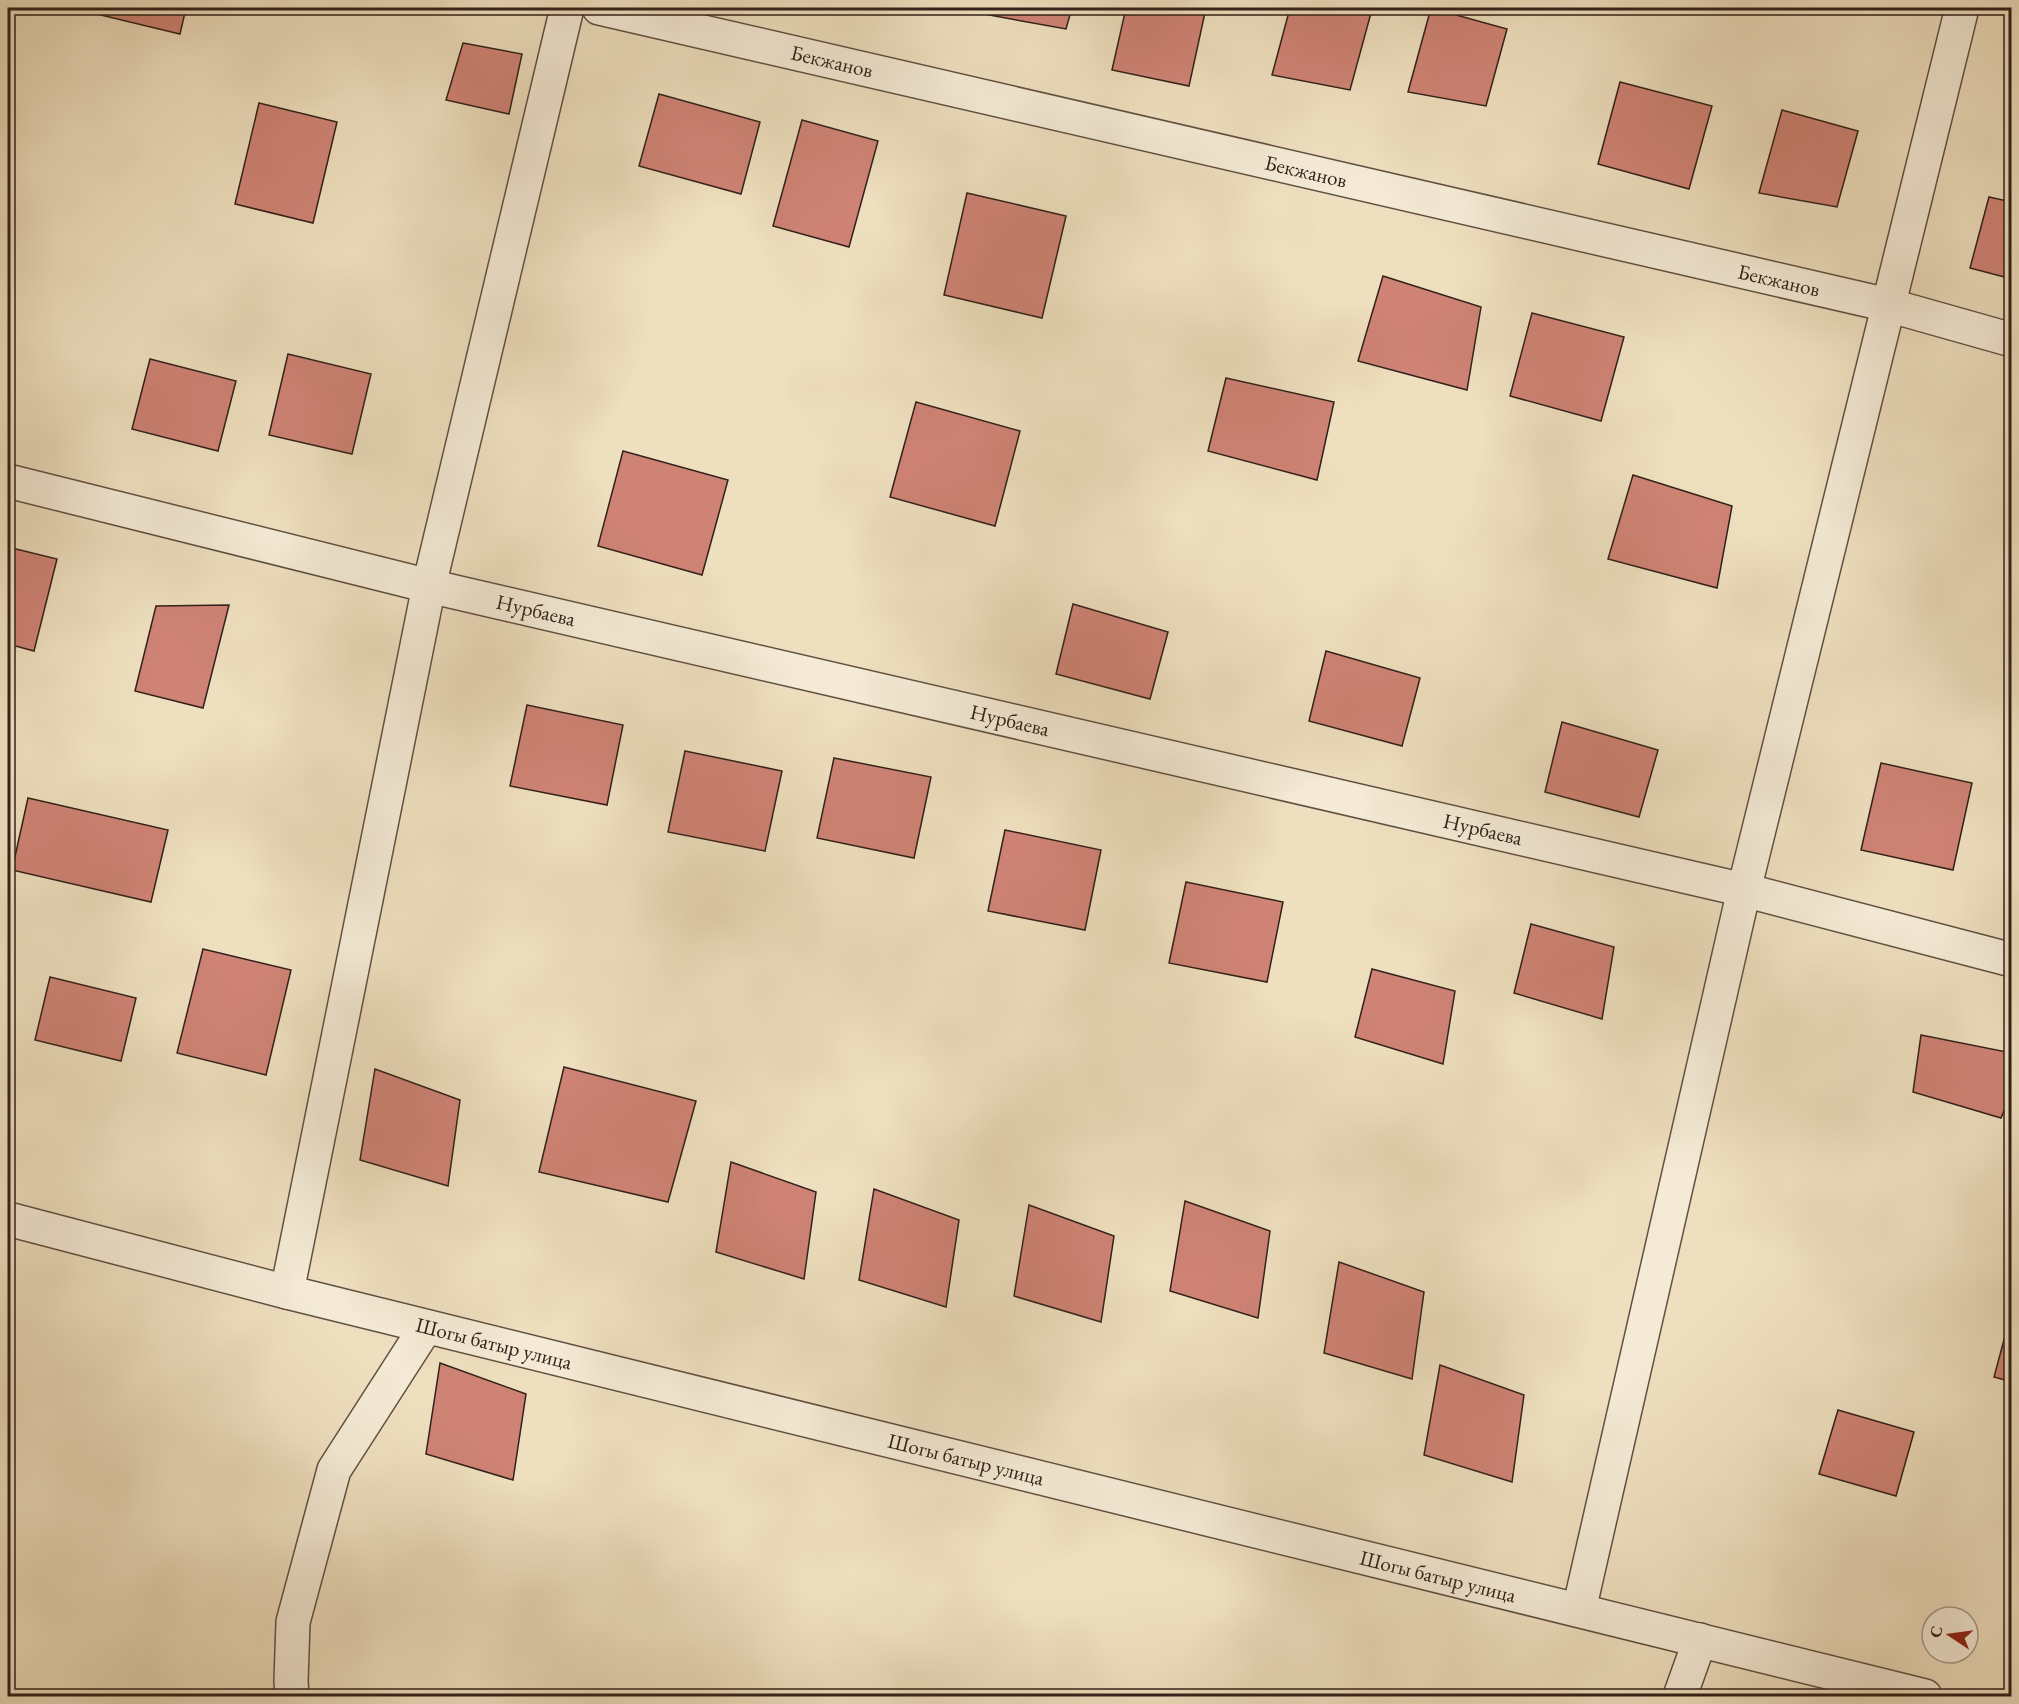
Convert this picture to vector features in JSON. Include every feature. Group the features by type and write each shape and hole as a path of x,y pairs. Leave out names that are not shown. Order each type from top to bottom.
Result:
{"street":[{"path":"287,1292 429,586 567,8"},
{"name":"Бекжанов","path":"599,8 1888,305 2012,340"},
{"path":"1579,1610 1743,890 1962,8"},
{"name":"Нурбаева","path":"8,481 429,586 1743,890 2012,960"},
{"name":"Шогы батыр улица","path":"8,1219 426,1327 1925,1696"},
{"path":"292,1696 293,1622 334,1470 426,1327"},
{"path":"1680,1696 1700,1640"}],"building":[{"path":"85,8 186,8 180,34 84,11"},
{"path":"991,8 1072,8 1066,29 989,15"},
{"path":"1126,8 1206,8 1189,86 1112,70"},
{"path":"1290,8 1351,8 1371,13 1350,90 1272,75"},
{"path":"1431,8 1507,29 1486,106 1408,92"},
{"path":"463,43 522,54 509,114 446,100"},
{"path":"1620,82 1712,106 1689,189 1598,164"},
{"path":"659,94 760,122 741,194 639,166"},
{"path":"259,103 337,122 313,223 235,204"},
{"path":"1782,110 1858,131 1837,207 1759,193"},
{"path":"802,120 878,141 849,247 773,226"},
{"path":"967,193 1066,216 1042,318 944,295"},
{"path":"1989,197 2012,202 2012,279 1970,268"},
{"path":"1383,276 1481,307 1467,390 1358,361"},
{"path":"1532,313 1624,337 1601,421 1510,396"},
{"path":"288,354 371,374 352,454 269,435"},
{"path":"150,359 236,381 218,451 132,429"},
{"path":"1226,378 1334,402 1317,480 1208,451"},
{"path":"916,402 1020,431 995,526 890,497"},
{"path":"623,451 728,480 702,575 598,546"},
{"path":"1633,475 1732,506 1717,588 1608,559"},
{"path":"8,547 57,559 34,651 8,644"},
{"path":"1073,604 1168,632 1150,699 1056,674"},
{"path":"229,605 203,708 135,691 156,606"},
{"path":"1326,651 1420,678 1402,746 1309,721"},
{"path":"527,705 623,725 607,805 510,786"},
{"path":"1562,722 1658,750 1639,817 1545,792"},
{"path":"685,751 782,771 765,851 668,832"},
{"path":"834,758 931,777 914,858 817,838"},
{"path":"1881,763 1972,783 1953,870 1861,850"},
{"path":"28,798 168,830 151,902 12,870"},
{"path":"1005,830 1101,850 1085,930 988,911"},
{"path":"1186,882 1283,902 1267,982 1169,963"},
{"path":"1531,924 1614,947 1602,1019 1514,993"},
{"path":"203,949 291,970 266,1075 177,1053"},
{"path":"1372,969 1455,991 1443,1064 1355,1037"},
{"path":"50,977 136,998 121,1061 35,1040"},
{"path":"1921,1035 2012,1053 2012,1091 2001,1118 1913,1092"},
{"path":"564,1067 696,1101 668,1202 539,1172"},
{"path":"375,1069 460,1100 448,1186 360,1160"},
{"path":"731,1162 816,1192 804,1279 716,1252"},
{"path":"874,1189 959,1220 946,1307 859,1280"},
{"path":"1185,1201 1270,1231 1258,1318 1170,1291"},
{"path":"1029,1205 1114,1236 1101,1322 1014,1296"},
{"path":"1339,1262 1424,1292 1412,1379 1324,1353"},
{"path":"2012,1310 2012,1382 1994,1377"},
{"path":"440,1363 526,1394 513,1480 426,1454"},
{"path":"1440,1365 1524,1395 1512,1482 1424,1455"},
{"path":"1838,1410 1914,1432 1896,1496 1819,1474"}]}
